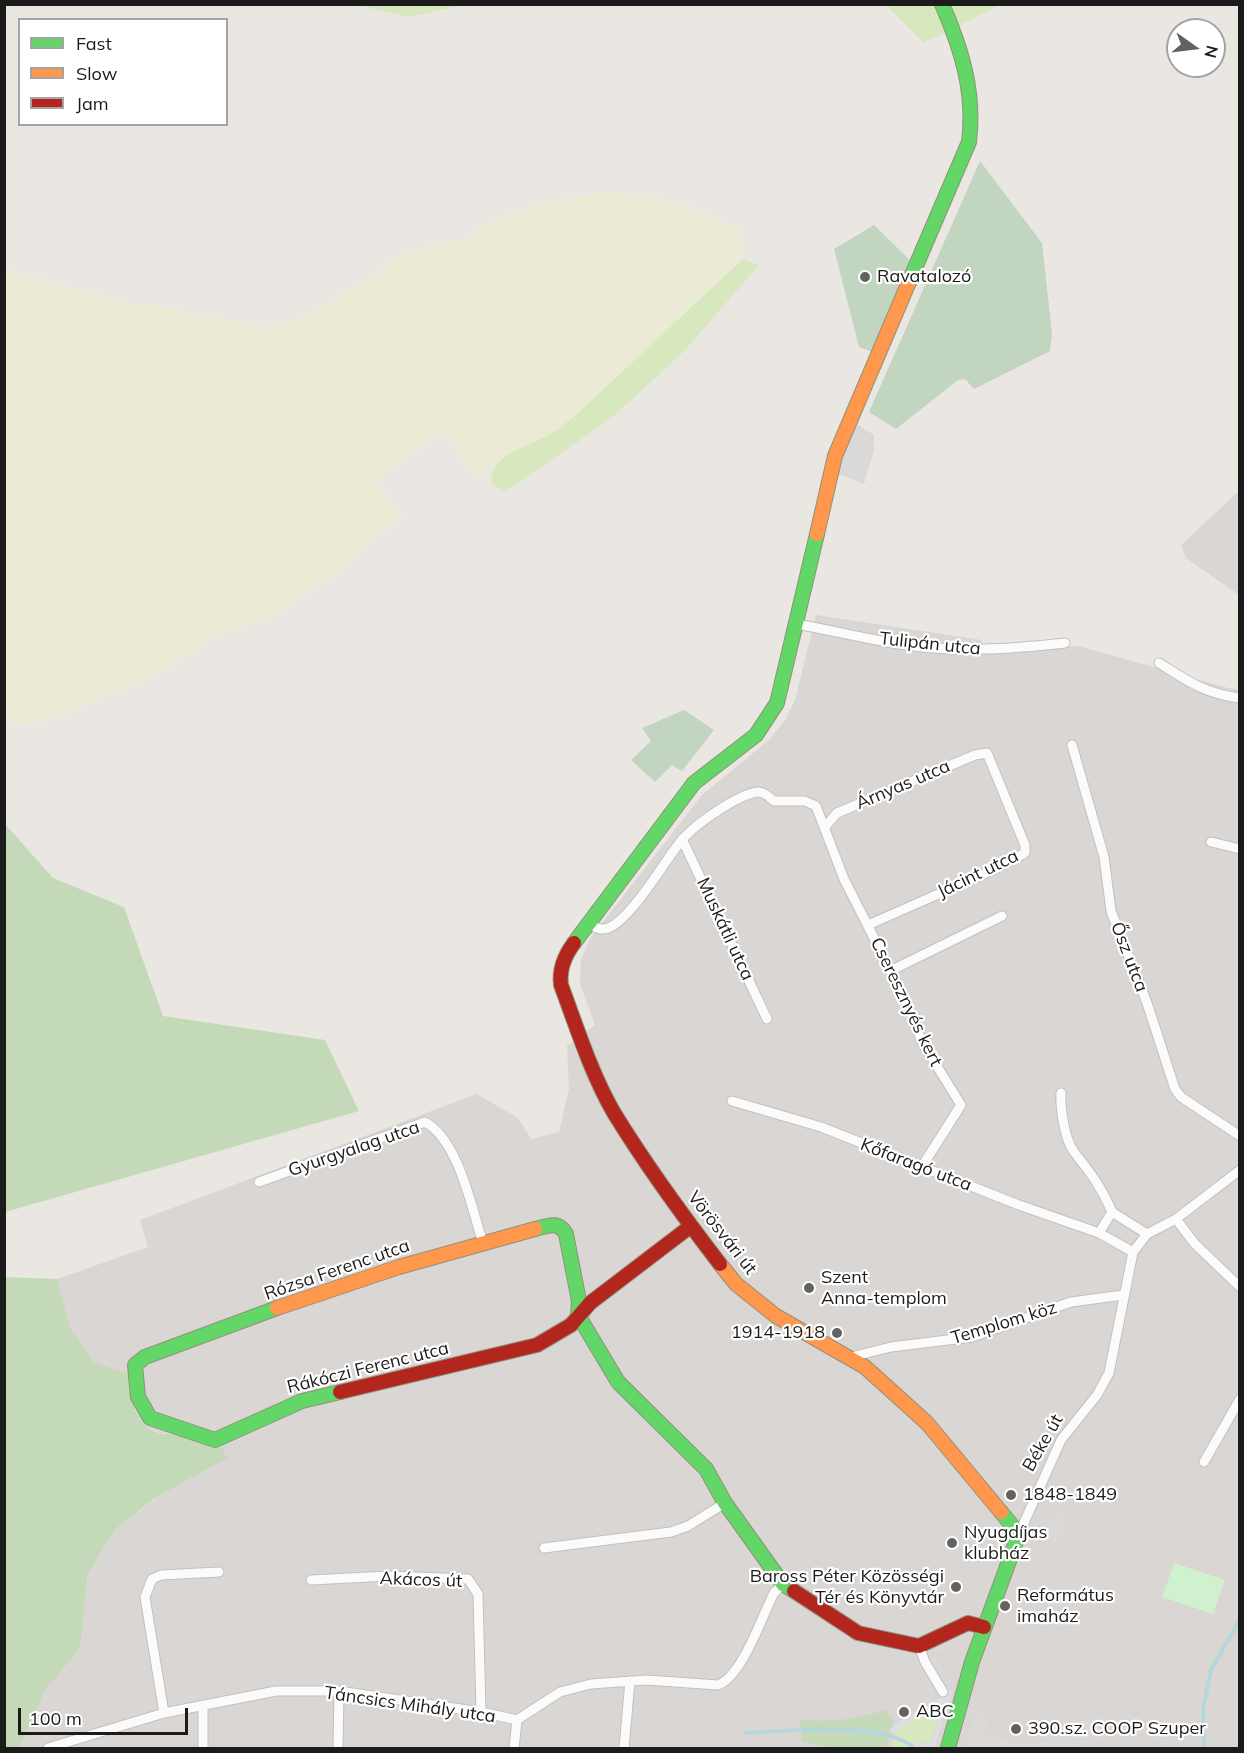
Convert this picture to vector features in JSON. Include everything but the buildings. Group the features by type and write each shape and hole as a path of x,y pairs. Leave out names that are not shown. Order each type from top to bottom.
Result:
{"main road":[{"name":"Vörösvári út","path":"942,4 969,77 974,116 969,142 835,456 782,688 767,719 756,735 694,783 567,952 560,976 561,985 578,1030 614,1112 691,1226 736,1284 763,1307 851,1358 927,1424 1019,1534"},
{"name":"Rózsa Ferenc utca","path":"135,1365 145,1357 312,1295 482,1240 555,1224 562,1227 566,1234 579,1301 578,1315"},
{"name":"Rákóczi Ferenc utca","path":"135,1365 138,1397 150,1418 215,1440 302,1401 537,1345 571,1325 578,1315 691,1226"},
{"path":"578,1315 618,1382 706,1469 725,1503 783,1584 858,1633 919,1646 968,1623 984,1627"},
{"name":"Béke út","path":"948,1749 984,1627 1019,1534"}],"street":[{"name":"Tulipán utca","path":"796,624 900,644 964,650 1008,649 1065,643"},
{"path":"1159,663 1199,688 1220,696 1239,698"},
{"name":"Ősz utca","path":"1072,745 1104,857 1112,911 1144,993 1175,1089 1189,1103 1239,1136"},
{"name":"Árnyas utca","path":"825,827 837,813 968,758 987,753"},
{"name":"Jácint utca","path":"868,925 1026,853 1025,845 987,753"},
{"name":"Cseresznyés kert","path":"682,839 719,811 758,792 764,793 774,801 810,803 816,806 844,879 922,1042 961,1105 921,1168"},
{"path":"588,922 602,929 617,923 657,877 682,839"},
{"name":"Muskátli utca","path":"682,839 767,1019"},
{"path":"1211,842 1239,849"},
{"path":"890,971 1002,916"},
{"path":"1061,1093 1061,1115 1073,1151 1089,1167 1112,1212 1147,1234"},
{"name":"Kőfaragó utca","path":"732,1101 821,1127 921,1168 1099,1233 1133,1252"},
{"name":"Gyurgyalag utca","path":"259,1182 425,1122 440,1133 455,1160 482,1240"},
{"name":"Béke út","path":"1019,1534 1061,1440 1097,1395 1106,1380 1114,1354 1122,1295 1133,1252 1147,1234 1176,1218 1239,1170"},
{"path":"1099,1233 1112,1212"},
{"path":"1176,1218 1195,1244 1239,1287"},
{"name":"Templom köz","path":"851,1358 891,1347 972,1337 1071,1302 1122,1295"},
{"path":"1204,1462 1239,1399"},
{"path":"544,1548 671,1532 688,1526 725,1503"},
{"path":"164,1713 145,1596 148,1587 152,1579 161,1575 219,1572"},
{"name":"Akácos út","path":"311,1580 388,1576 468,1579 478,1594 481,1712"},
{"name":"Táncsics Mihály utca","path":"48,1749 164,1713 276,1691 339,1691 481,1712 517,1720 560,1692 591,1684 657,1680 713,1686 723,1683 744,1656 774,1593 783,1584"},
{"path":"919,1646 925,1662 943,1692"},
{"path":"624,1749 630,1681"},
{"path":"338,1749 339,1691"},
{"path":"203,1707 203,1749"},
{"path":"514,1749 517,1720"}],"shaded area":[{"path":"852,421 874,435 874,450 864,484 836,473"},
{"path":"1239,491 1239,595 1186,558 1181,545"},
{"path":"816,615 982,640 984,653 1079,646 1228,688 1239,689 1239,1748 19,1748 45,1691 80,1648 88,1573 117,1528 222,1448 206,1448 179,1435 160,1433 146,1427 137,1415 129,1374 95,1364 71,1330 57,1279 148,1247 140,1220 477,1094 518,1118 531,1139 559,1132 569,1089 567,1046 595,1025 580,984 581,959 591,937 702,795 769,740 786,719 795,700"},
{"path":"1053,1512 1068,1518 1058,1542 1043,1536"},
{"path":"951,1630 958,1643 936,1654 930,1642"},
{"path":"936,1655 949,1677 937,1683 925,1662"},
{"path":"950,1689 953,1690 934,1748 912,1748 915,1741 926,1745 933,1740 939,1717 934,1707 893,1732 890,1731 894,1724 937,1700"},
{"path":"975,1714 991,1716 985,1733 1016,1743 1046,1743 1046,1725 1102,1718 1104,1728 1077,1748 968,1748 968,1738"}],"green space":[{"path":"356,4 464,5 408,17"},
{"path":"886,5 1001,5 924,43"},
{"path":"980,161 1042,243 1052,334 1050,351 974,389 965,379 958,380 896,429 869,412"},
{"path":"603,191 614,194 649,194 688,206 728,225 740,232 744,247 743,259 577,414 550,435 514,452 477,478 444,431 375,480 402,516 359,551 337,573 269,618 218,635 144,681 50,719 24,725 4,717 4,269 128,304 158,306 263,328 286,323 317,309 362,284 396,258 439,243 473,238 481,227 523,209"},
{"path":"874,225 913,263 873,352 859,347 834,249"},
{"path":"743,259 759,265 687,348 610,419 517,484 503,491 491,482 497,464 504,457 554,432 577,414"},
{"path":"684,710 714,730 682,771 672,765 655,782 631,760 651,741 642,728"},
{"path":"5,824 53,878 124,907 163,1016 325,1040 359,1111 5,1212"},
{"path":"5,1277 57,1279 71,1330 95,1363 129,1374 135,1410 144,1424 159,1433 176,1434 208,1447 222,1448 227,1458 155,1498 117,1528 88,1573 80,1648 45,1691 19,1748 5,1748"},
{"path":"1174,1563 1225,1580 1213,1614 1162,1597"},
{"path":"934,1707 939,1717 930,1744 916,1742 912,1748 891,1748 894,1730"},
{"path":"885,1710 895,1723 890,1729 886,1748 833,1748 802,1742 800,1720 843,1720"}],"waterway":[{"path":"1204,1748 1203,1709 1211,1670 1240,1619"},
{"path":"746,1733 856,1730 897,1738 912,1746"}],"traffic: fast":[{"path":"909,282 969,142 970,106 965,72 956,38 942,4"},
{"path":"574,943 694,783 756,735 777,703 817,534"},
{"path":"535,1229 556,1225 566,1234 579,1301 578,1315 618,1382 706,1469 725,1503 783,1584 794,1591"},
{"path":"277,1308 145,1357 135,1365 138,1397 150,1418 215,1440 302,1401 340,1392"},
{"path":"948,1748 972,1662 1019,1534 1001,1512"}],"traffic: slow":[{"path":"817,534 835,456 909,282"},
{"path":"277,1308 399,1267 535,1229"},
{"path":"720,1264 736,1284 776,1316 865,1367 927,1423 1001,1512"}],"traffic: jam":[{"path":"574,943 563,963 561,985 598,1082 614,1113 639,1152 720,1264"},
{"path":"340,1392 537,1345 571,1325 590,1303 691,1226"},
{"path":"794,1591 858,1633 919,1646 968,1623 984,1627"}],"place":[{"name":"Ravatalozó","path":"865,277"},
{"name":"Szent Anna-templom","path":"809,1288"},
{"name":"1914-1918","path":"837,1333"},
{"name":"1848-1849","path":"1011,1495"},
{"name":"Nyugdíjas klubház","path":"952,1543"},
{"name":"Baross Péter Közösségi Tér és Könyvtár","path":"956,1587"},
{"name":"Református imaház","path":"1005,1606"},
{"name":"ABC","path":"904,1712"},
{"name":"390.sz. COOP Szuper","path":"1016,1729"}]}
